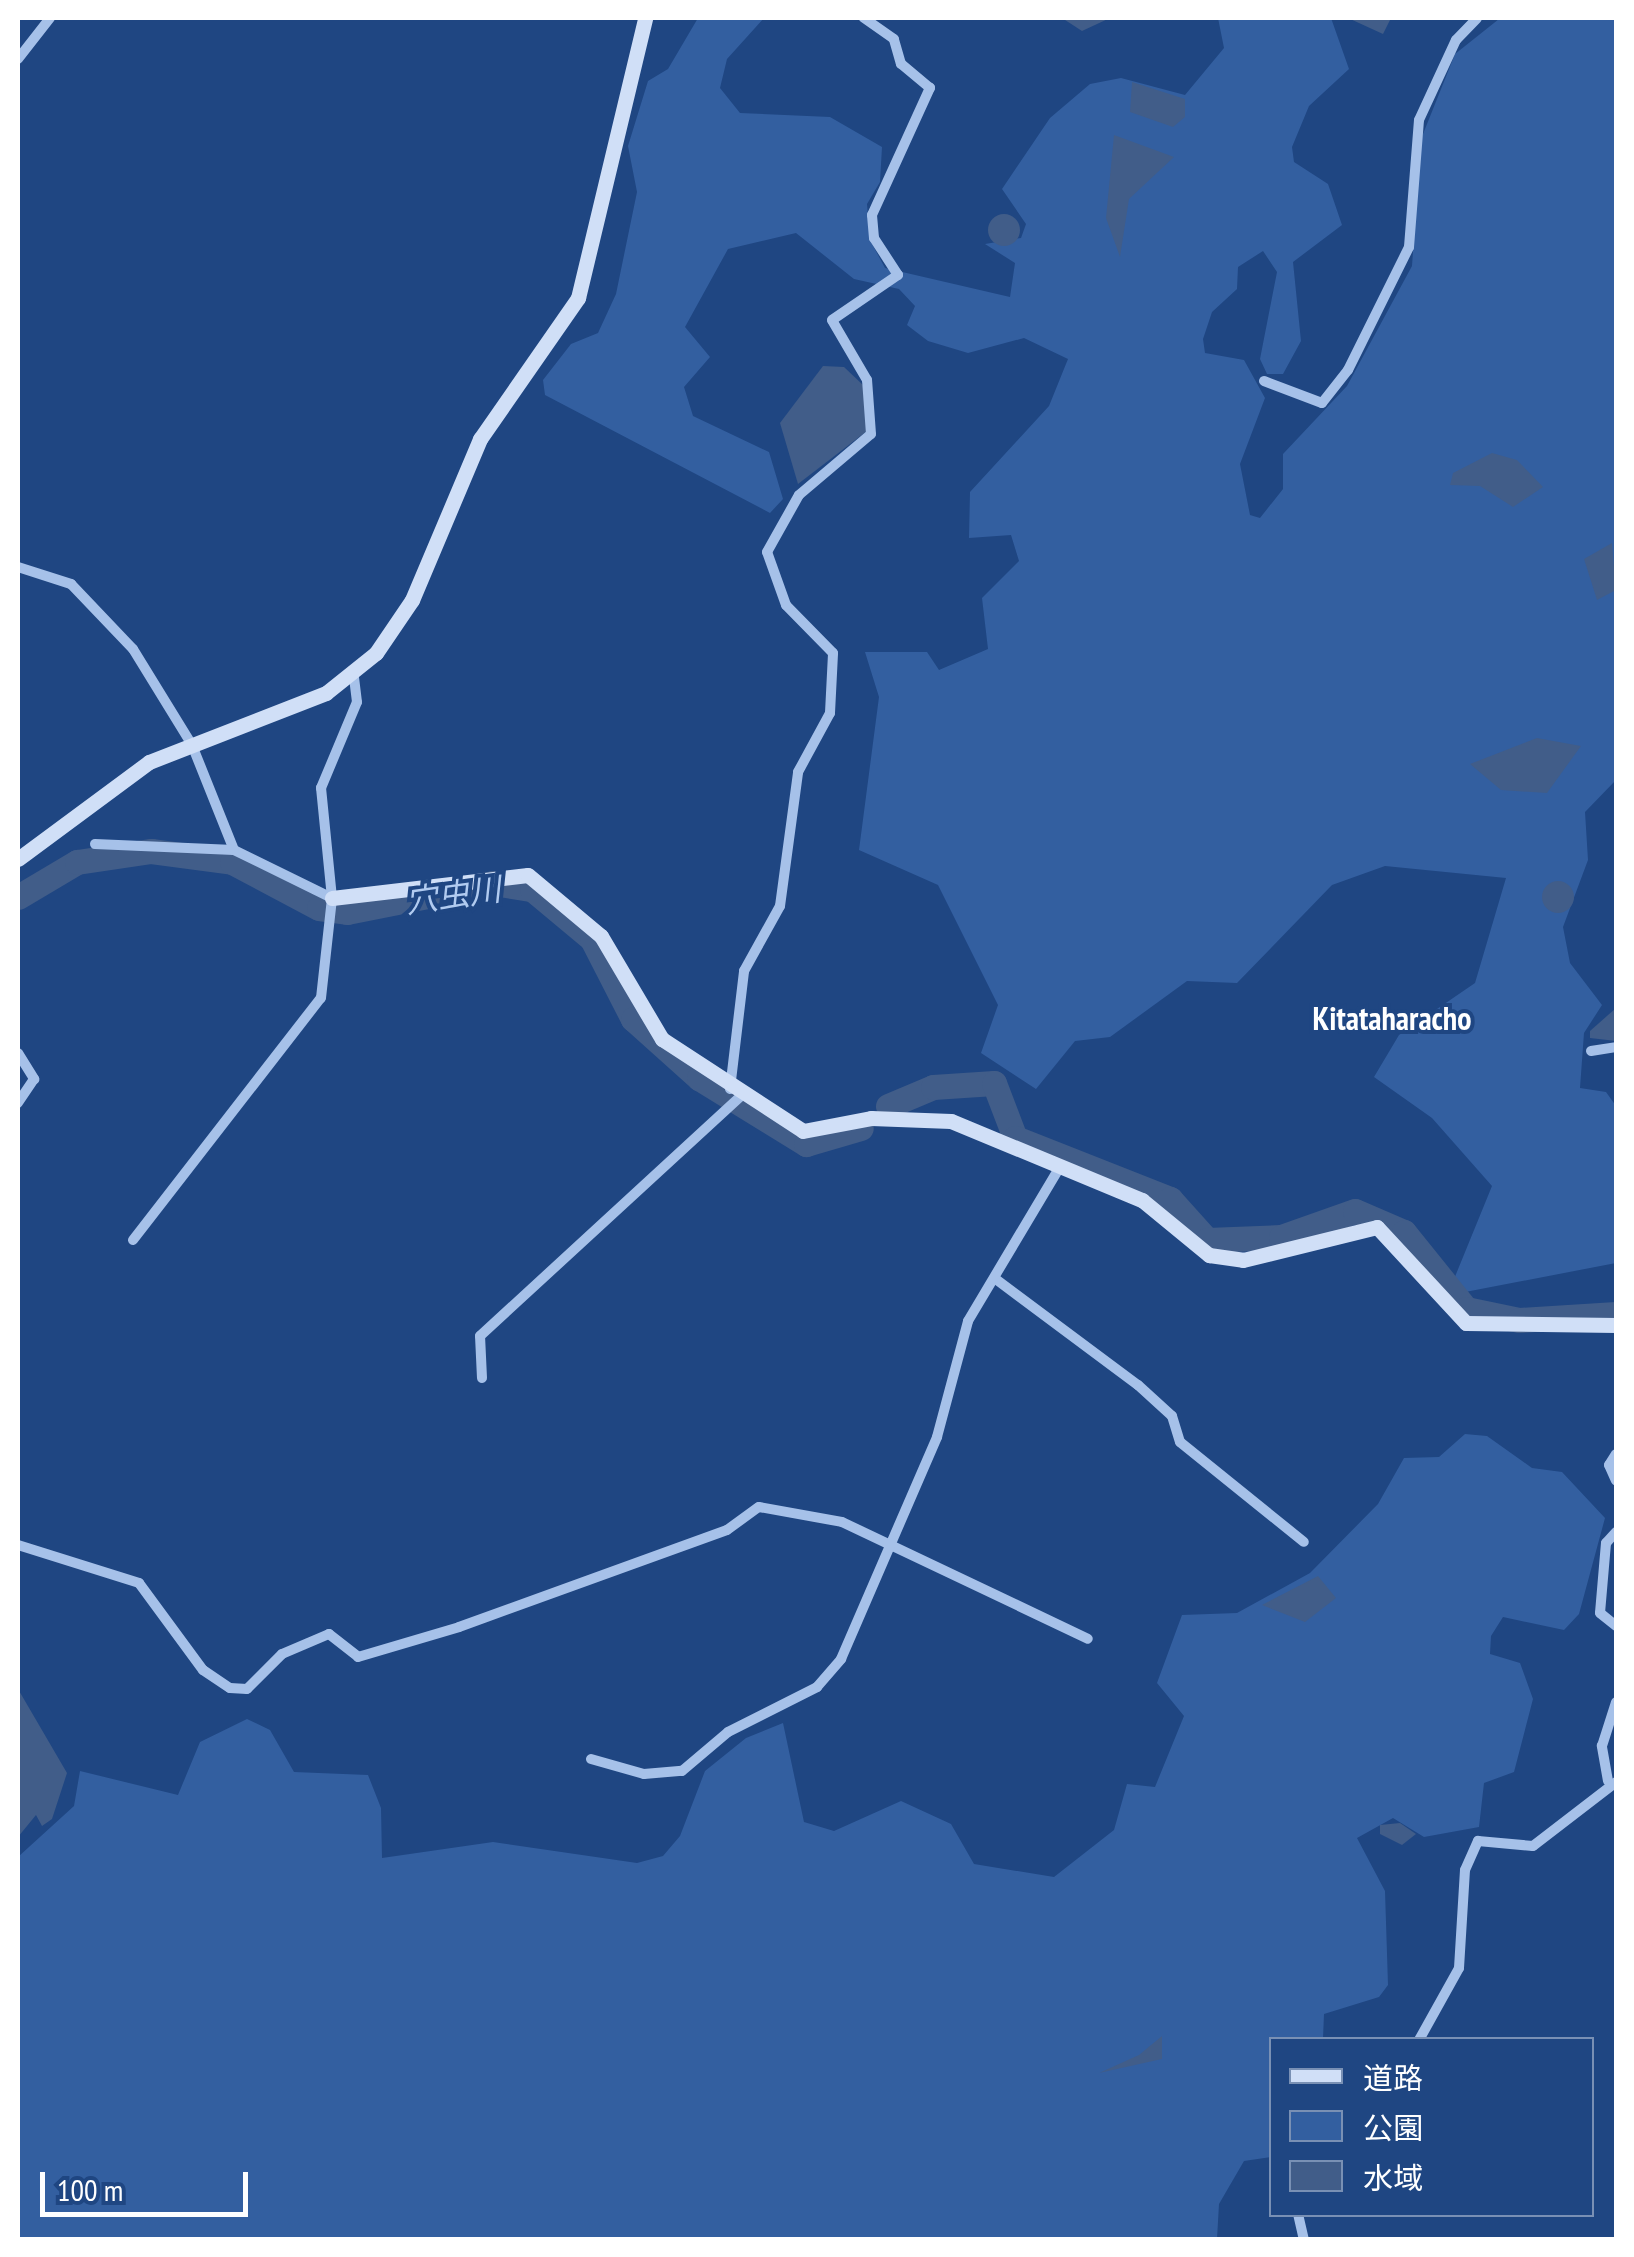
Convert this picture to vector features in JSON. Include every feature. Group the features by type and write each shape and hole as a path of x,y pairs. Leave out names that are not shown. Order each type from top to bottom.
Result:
{"street":[{"path":"18,59 50,18"},
{"path":"18,858 149,762 354,676 412,600 480,439 578,298 646,18"},
{"path":"482,1378 480,1336 736,1092 744,972 780,906 798,772 830,714 833,654 786,605 767,552 799,495 871,434 867,380 832,320 898,275 874,238 872,215 930,88 901,64 894,38 864,18"},
{"path":"1264,381 1322,403 1348,370 1409,247 1419,120 1456,40 1477,18"},
{"path":"18,568 71,584 133,649 192,745 234,850"},
{"path":"132,1240 314,1012 332,898 321,788 357,702 354,676"},
{"path":"94,844 234,850 332,898 364,900 502,872 544,882 601,936 651,1026 736,1092 803,1131 872,1118 951,1121 1058,1170 1142,1200 1209,1255 1243,1260 1377,1228 1466,1323 1616,1324"},
{"path":"1590,1051 1616,1047"},
{"path":"18,1053 34,1079 18,1104"},
{"path":"592,1759 644,1774 682,1772 728,1732 816,1687 841,1659 937,1437 968,1321 996,1280 1058,1170"},
{"path":"996,1280 1138,1385 1172,1416 1180,1442 1304,1542"},
{"path":"1616,1454 1610,1465 1616,1480"},
{"path":"18,1544 140,1583 203,1670 247,1689 282,1654 329,1634 358,1657 442,1632 727,1530 758,1506 804,1508 1088,1639"},
{"path":"1616,1532 1606,1543 1600,1613 1616,1626"},
{"path":"1421,2037 1459,1968 1465,1870 1478,1841 1534,1846 1612,1782 1602,1746 1616,1702"}],"green space":[{"path":"698,18 764,18 727,59 720,88 740,113 830,117 882,147 880,182 867,204 870,240 885,268 1010,297 1015,263 985,244 1021,238 1026,224 1002,189 1050,118 1090,84 1121,78 1185,95 1224,48 1218,18 1331,18 1349,69 1309,106 1292,147 1294,162 1328,184 1342,225 1293,262 1301,341 1283,374 1267,374 1260,359 1277,272 1263,251 1238,267 1237,289 1212,312 1203,339 1205,353 1244,360 1265,398 1240,464 1250,515 1260,518 1283,489 1283,454 1347,386 1412,266 1421,139 1455,54 1499,19 1616,18 1616,780 1585,812 1588,860 1563,927 1570,963 1602,1005 1584,1033 1580,1088 1606,1092 1616,1106 1616,1263 1460,1293 1452,1284 1492,1186 1432,1118 1374,1077 1399,1035 1475,983 1506,878 1385,866 1332,885 1237,983 1187,981 1110,1037 1075,1041 1036,1089 981,1053 998,1005 938,885 859,850 879,697 865,652 927,652 939,670 988,649 982,598 1019,561 1011,535 969,538 970,492 1049,406 1068,359 1024,338 968,353 928,341 907,325 915,306 899,289 854,279 796,233 728,249 685,327 710,357 684,387 693,416 769,452 783,499 770,513 545,395 543,380 571,344 598,333 616,294 637,192 628,146 648,81 668,69"},
{"path":"1465,1434 1487,1436 1532,1468 1562,1472 1605,1518 1579,1614 1564,1630 1503,1617 1491,1636 1490,1654 1520,1663 1533,1699 1514,1772 1484,1783 1479,1827 1424,1837 1393,1818 1357,1838 1385,1891 1388,1985 1379,1997 1324,2014 1323,2037 1269,2037 1269,2157 1244,2161 1219,2204 1217,2239 18,2240 18,1857 74,1806 80,1771 178,1795 200,1742 247,1719 270,1730 294,1772 368,1775 381,1808 382,1858 493,1842 637,1863 663,1856 680,1836 705,1771 746,1738 783,1723 804,1822 834,1831 901,1801 951,1824 974,1864 1054,1877 1114,1830 1127,1784 1155,1787 1184,1716 1157,1683 1182,1615 1237,1613 1310,1573 1378,1504 1404,1458 1439,1457"}],"water":[{"path":"1062,18 1110,18 1082,31"},
{"path":"1348,18 1391,18 1383,34"},
{"path":"1132,82 1185,99 1185,117 1173,127 1130,112"},
{"path":"1114,135 1174,157 1129,199 1120,257 1106,218"},
{"path":"1004,214 1015,219 1020,230 1015,241 1004,246 993,241 988,230 993,219"},
{"path":"823,366 844,367 863,385 867,431 798,484 780,423"},
{"path":"1492,453 1517,460 1543,487 1513,507 1480,486 1450,485 1453,473"},
{"path":"1612,543 1616,590 1597,600 1584,559"},
{"path":"1537,738 1581,746 1547,793 1501,790 1470,764"},
{"path":"1558,881 1569,886 1574,897 1569,908 1558,913 1547,908 1542,897 1547,886"},
{"path":"1616,1008 1616,1041 1590,1038 1590,1031"},
{"path":"1318,1576 1336,1598 1305,1622 1262,1605"},
{"path":"18,1689 67,1773 52,1819 42,1826 36,1815 18,1837"},
{"path":"1400,1823 1416,1834 1402,1845 1380,1834 1380,1825"},
{"path":"1162,2036 1162,2059 1099,2073 1139,2055"}],"waterway":[{"name":"穴虫川","path":"18,897 77,862 151,851 232,862 319,908 347,912 493,883 532,889 592,939 633,1019 699,1078 806,1144 861,1128"},
{"name":"穴虫川","path":"888,1106 933,1087 994,1083 1015,1138 1170,1199 1207,1240 1281,1237 1355,1211 1404,1232 1466,1309 1519,1320 1616,1314"}],"district":[{"name":"Kitataharacho","path":"1392,1018"}]}
